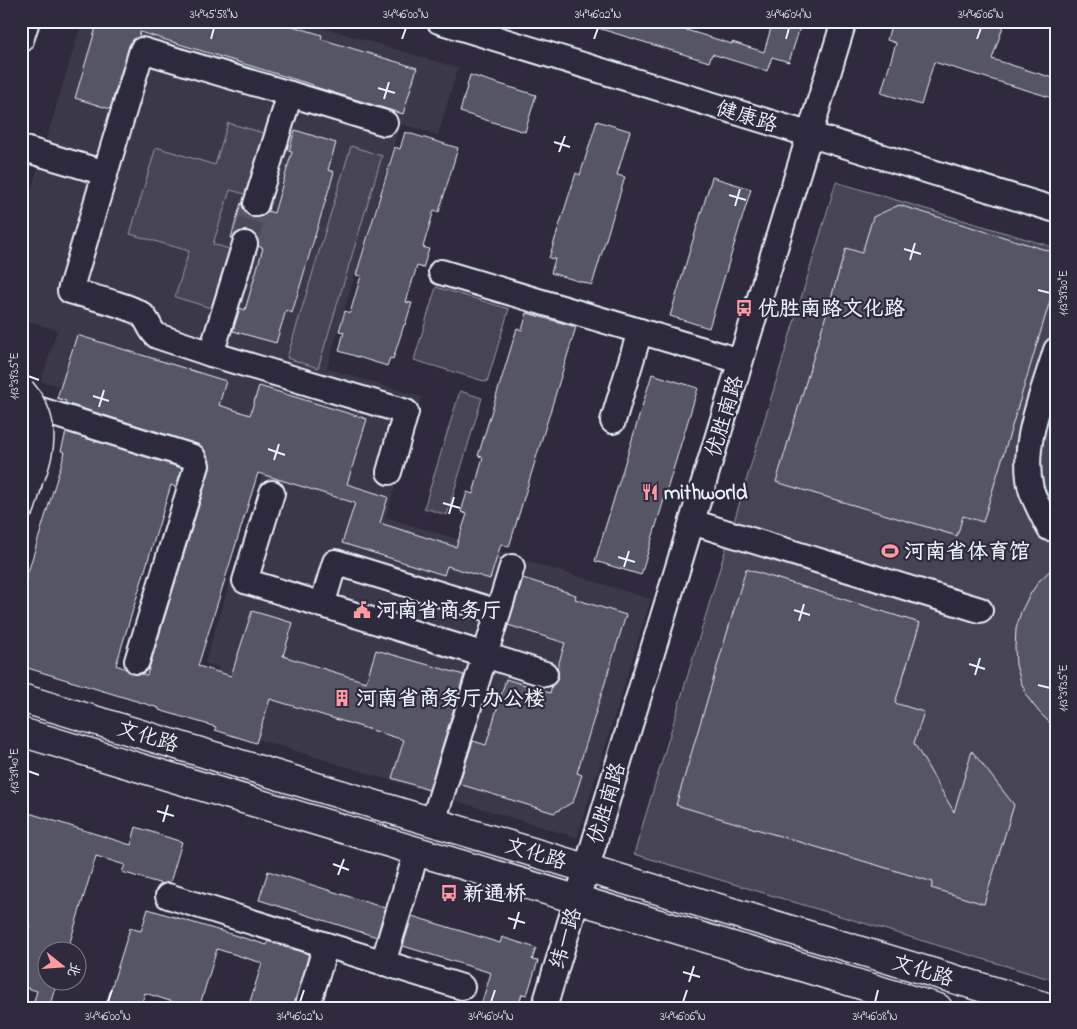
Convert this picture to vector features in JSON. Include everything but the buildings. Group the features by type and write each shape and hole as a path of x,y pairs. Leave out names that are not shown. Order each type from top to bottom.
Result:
{"main road":[{"path":"21,390 34,408 40,431 38,455 21,506"},
{"path":"21,417 32,457 31,475"},
{"name":"文化路","path":"21,698 1050,1008"},
{"name":"文化路","path":"21,732 938,1008"}],"street":[{"path":"21,40 27,21"},
{"name":"健康路","path":"439,21 1056,210"},
{"name":"优胜南路","path":"587,868 844,21"},
{"path":"386,123 142,50 70,291 135,310 148,320 151,331 157,336 406,412 388,472"},
{"path":"256,204 290,94"},
{"path":"21,148 105,173"},
{"path":"211,354 245,244"},
{"path":"441,272 740,361"},
{"path":"613,421 640,331"},
{"path":"1049,528 1032,491 1027,458 1029,441 1056,350"},
{"path":"21,404 193,457 198,465 137,661"},
{"path":"272,493 245,581 545,674"},
{"path":"692,522 980,610"},
{"path":"322,605 335,562 498,612"},
{"path":"433,822 512,567"},
{"path":"383,962 417,851"},
{"name":"纬一路","path":"544,1008 587,868"},
{"path":"168,896 462,987"},
{"path":"307,1008 326,945"}],"shaded area":[{"path":"82,21 302,21 458,68 438,135 400,124 327,368 422,397 386,517 651,599 577,838 202,722 219,667 205,663 269,452 41,381 57,330 21,319 21,223"},
{"path":"228,123 264,133 245,194 230,190 213,244 229,249 211,308 175,297 189,251 130,234 156,147 215,165"},
{"path":"351,146 382,156 318,368 287,358"},
{"name":"河南省体育馆","path":"836,182 1056,248 1056,981 634,854"},
{"path":"436,287 509,309 487,382 414,360"},
{"path":"460,391 482,398 447,515 424,508"}],"tunnel":[{"path":"245,244 256,204"}],"place":[{"name":"优胜南路文化路","path":"744,308"},
{"name":"mithworld","path":"650,492"},
{"name":"河南省体育馆","path":"890,551"},
{"name":"河南省商务厅","path":"362,610"},
{"name":"河南省商务厅办公楼","path":"342,698"},
{"name":"新通桥","path":"449,893"}]}
